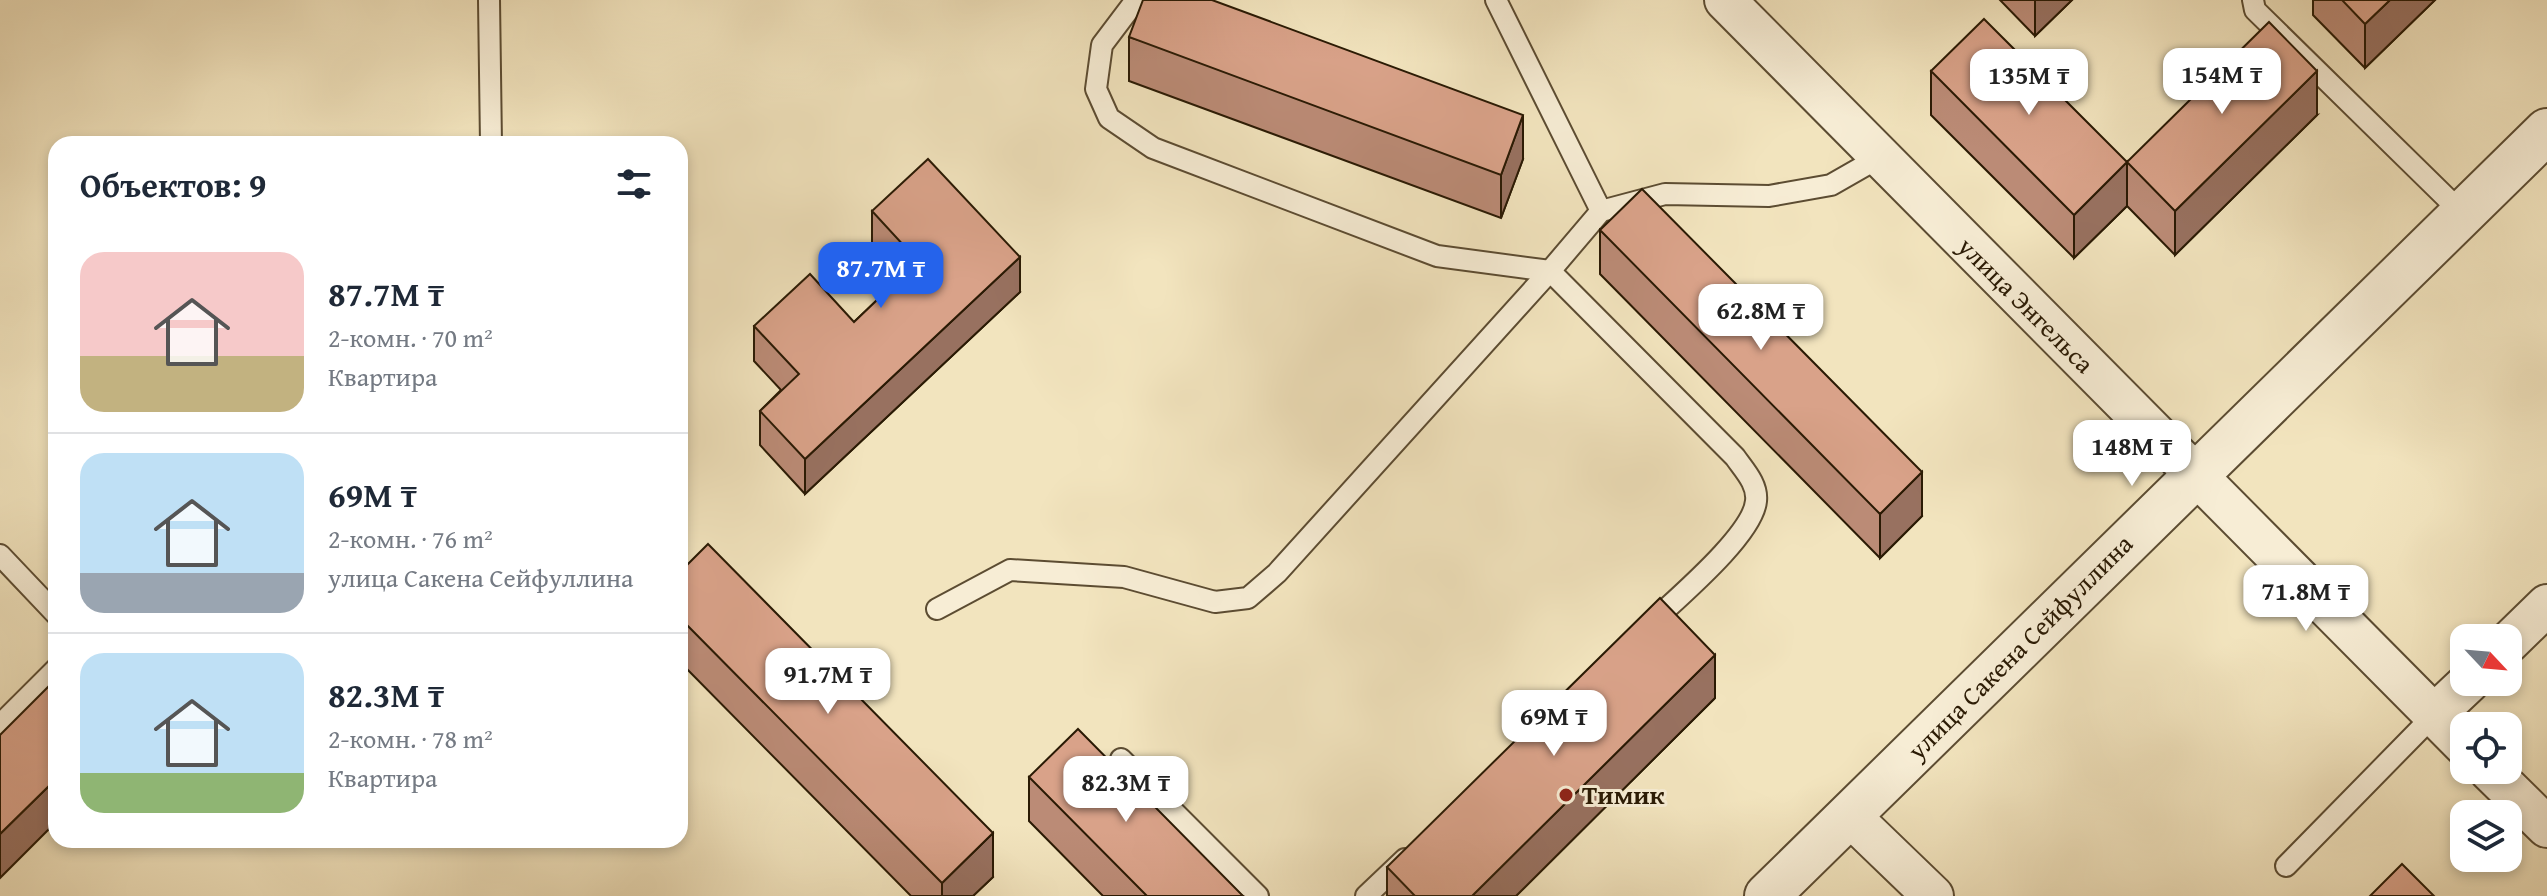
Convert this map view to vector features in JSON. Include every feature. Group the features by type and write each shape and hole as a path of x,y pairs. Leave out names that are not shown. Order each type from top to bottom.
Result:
{"street":[{"name":"улица Энгельса","path":"1725,0 2450,731"},
{"name":"улица Сакена Сейфуллина","path":"1767,896 2547,131"},
{"path":"2522,629 2547,605"},
{"path":"2434,715 2454,696"},
{"path":"2503,784 2547,827"},
{"path":"1850,816 1933,896"}],"lane":[{"path":"489,0 491,136"},
{"path":"1136,0 1102,45 1096,89 1109,118 1153,148 1437,256 1550,271 1735,457 1753,483 1756,501 1751,518 1726,551 1636,637"},
{"path":"1496,0 1601,211"},
{"path":"2253,0 2255,10 2463,214"},
{"path":"937,609 1010,570 1124,577 1215,602 1248,598 1277,573 1601,211 1665,194 1769,196 1831,185 1880,157"},
{"path":"0,555 48,606"},
{"path":"0,725 48,677"},
{"path":"2286,866 2434,715"},
{"path":"1121,759 1258,896"},
{"path":"1366,896 1422,842"}],"building":[{"path":"1143,0 1212,0 1523,115 1501,175 1129,37"},
{"path":"2342,0 2390,0 2365,24"},
{"path":"1984,19 2127,162 2074,215 1931,71"},
{"path":"2269,22 2317,71 2175,211 2127,162"},
{"path":"928,159 1020,257 805,459 760,411 799,374 754,326 810,274 854,322 918,261 872,211"},
{"path":"1642,189 1922,472 1880,514 1600,230"},
{"path":"708,544 993,833 942,883 688,626 688,564"},
{"path":"1660,598 1715,655 1472,896 1415,896 1387,867"},
{"path":"48,687 48,787 0,834 0,735"},
{"path":"1078,729 1243,896 1147,896 1029,777"},
{"path":"2402,864 2434,896 2370,896"}],"place":[{"name":"Тимик","path":"1566,795"}]}
